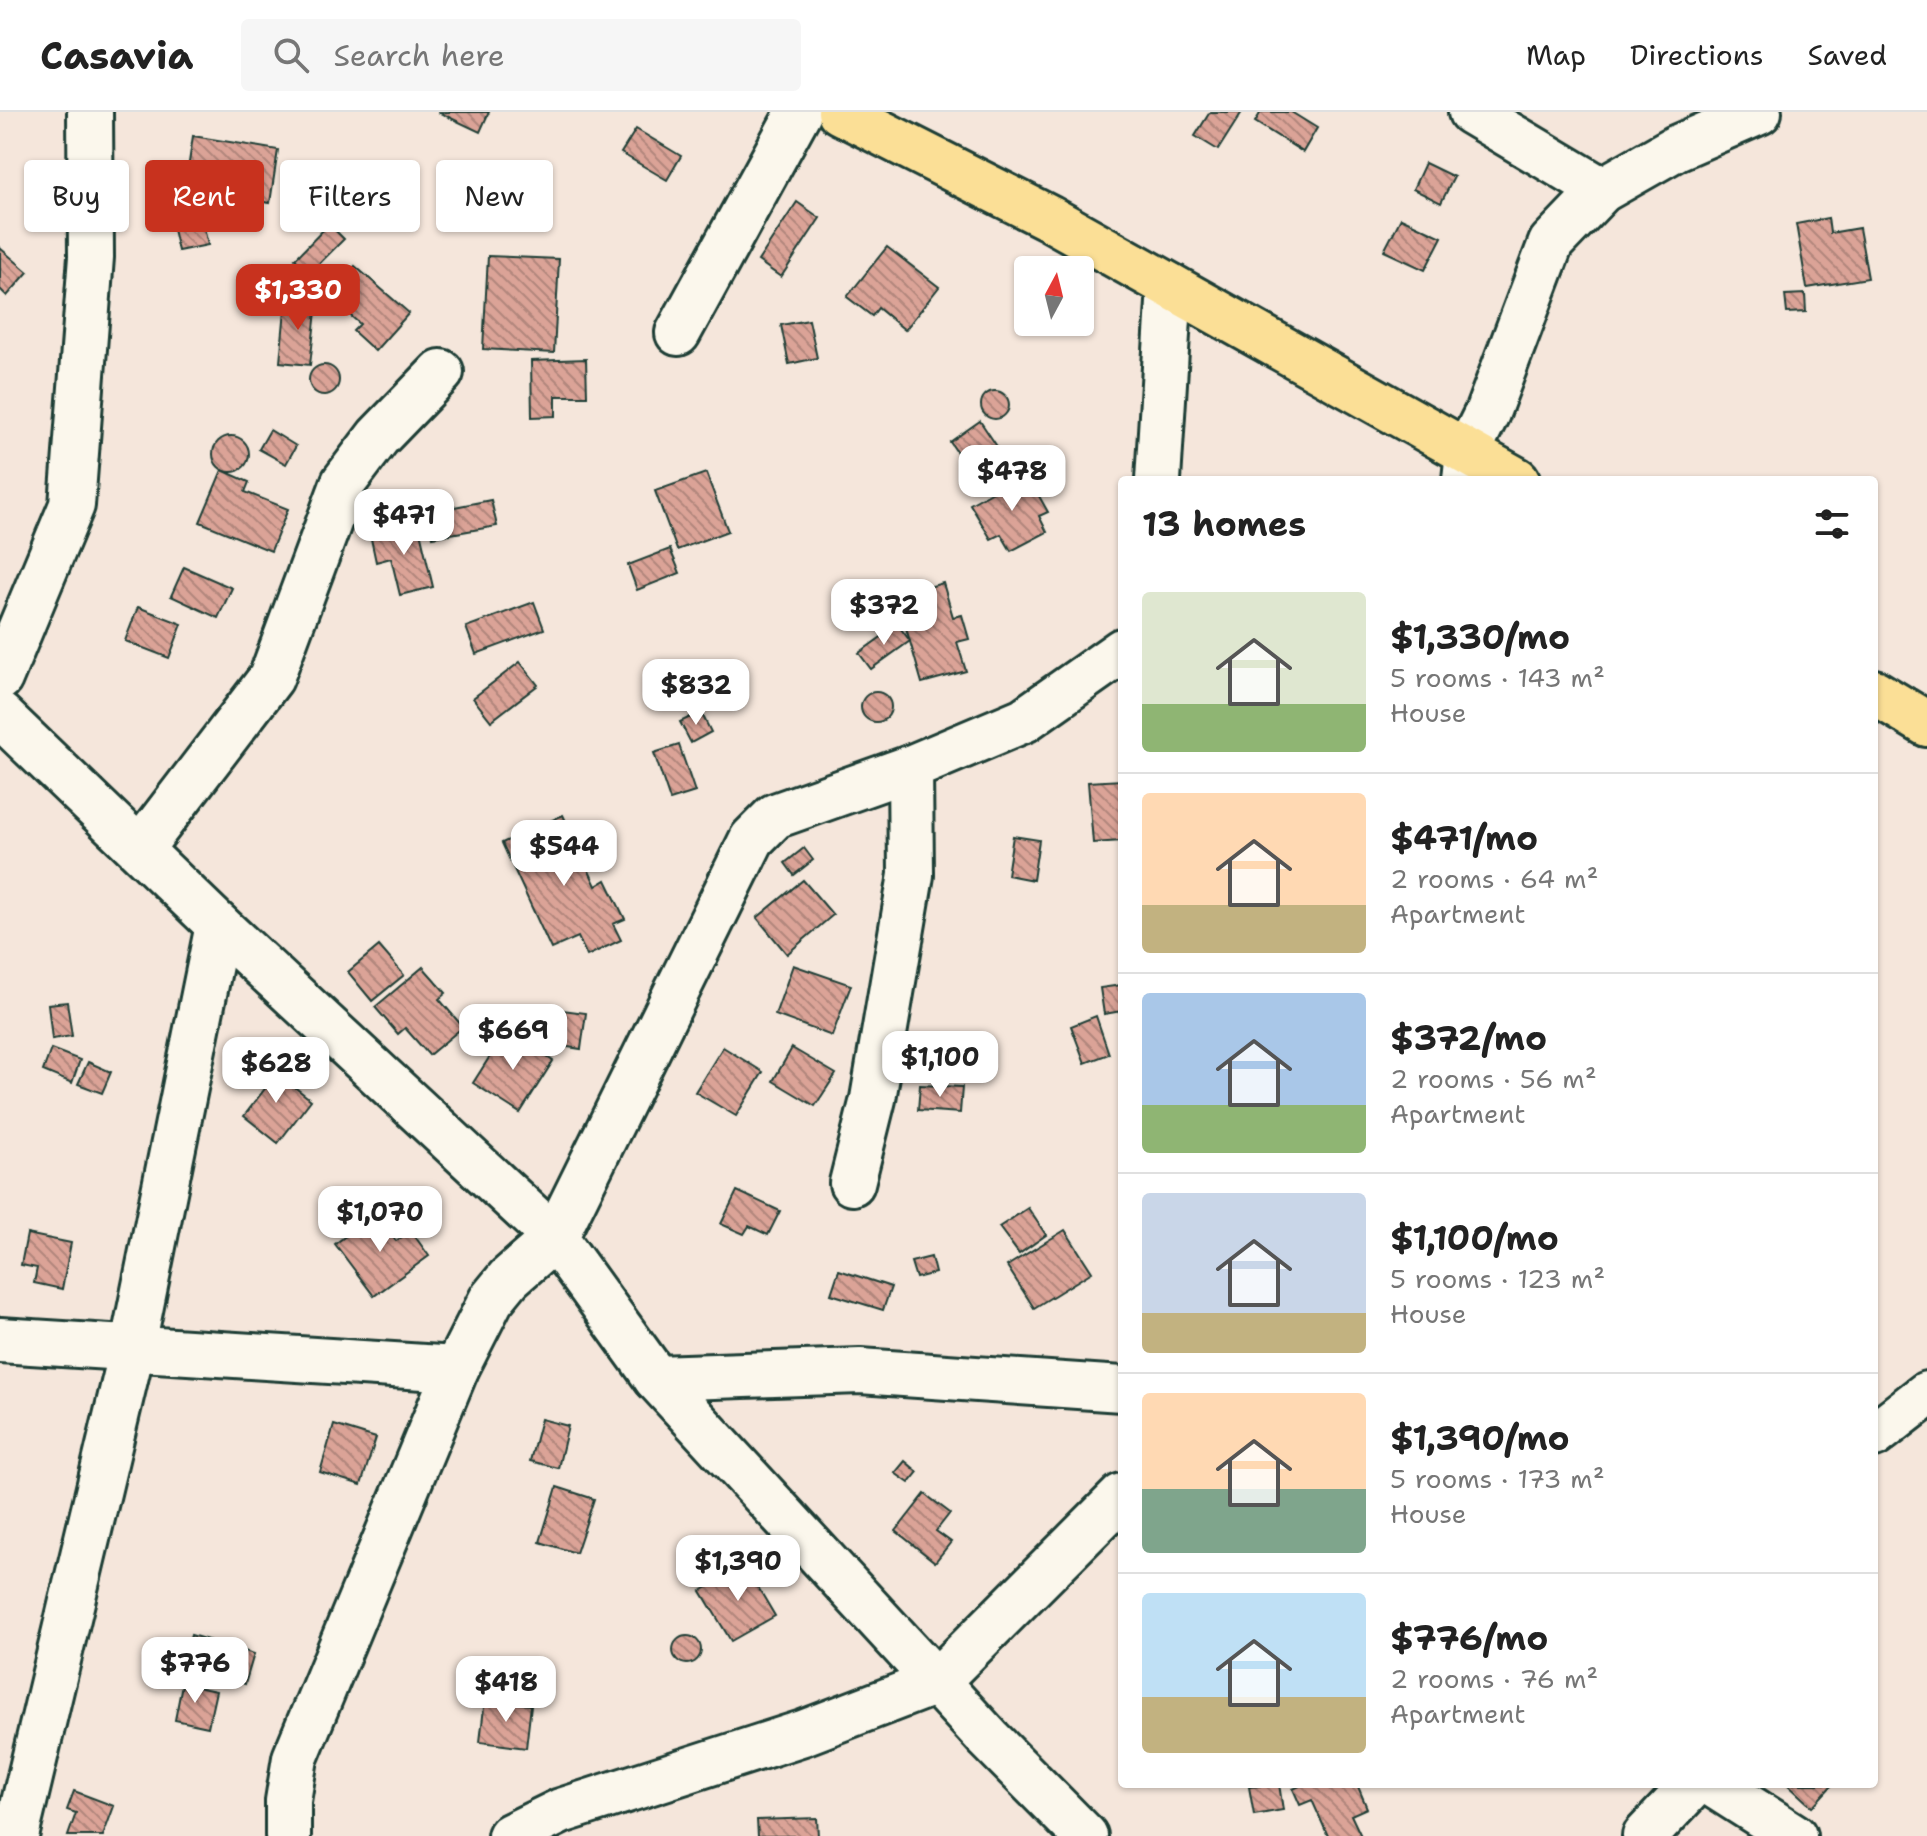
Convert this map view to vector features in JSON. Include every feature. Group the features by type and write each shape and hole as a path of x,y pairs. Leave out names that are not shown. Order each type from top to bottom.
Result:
{"main road":[{"path":"840,112 1049,218 1170,286 1466,466 1502,476"},
{"path":"1878,694 1927,724"}],"street":[{"path":"0,678 72,505 91,257 90,112"},
{"path":"678,333 799,112"},
{"path":"1471,112 1602,190"},
{"path":"1466,466 1551,243 1602,190 1676,148 1759,112"},
{"path":"1158,476 1170,286"},
{"path":"141,848 271,678 344,482 378,437 441,372"},
{"path":"288,1836 288,1801 295,1758 456,1369 491,1300 509,1278 555,1238 752,839 775,816 910,768 1024,720 1118,654"},
{"path":"0,715 218,925 555,1238 656,1378 936,1682 1085,1836"},
{"path":"852,1183 873,1099 911,875 910,768"},
{"path":"16,1836 132,1350 218,925"},
{"path":"0,1340 456,1369"},
{"path":"656,1378 860,1371 1118,1389"},
{"path":"1878,1432 1927,1394"},
{"path":"510,1836 561,1811 803,1733 936,1682 1118,1500"},
{"path":"1645,1836 1690,1788"},
{"path":"1718,1788 1794,1836"}],"building":[{"path":"438,112 489,112 480,132"},
{"path":"1210,112 1242,112 1218,150 1195,136"},
{"path":"1261,112 1291,112 1317,128 1303,152 1255,122"},
{"path":"636,129 681,156 667,180 621,153"},
{"path":"193,136 278,150 270,203 264,202 264,160 189,160"},
{"path":"1425,163 1454,177 1441,203 1413,189"},
{"path":"797,202 820,218 781,277 758,261"},
{"path":"1401,218 1442,237 1425,270 1384,251"},
{"path":"1828,218 1830,233 1859,228 1868,278 1807,288 1796,224"},
{"path":"174,232 205,232 208,245 178,251"},
{"path":"321,232 337,232 344,239 310,273 295,259"},
{"path":"887,247 939,287 905,330 878,308 872,316 847,297"},
{"path":"0,248 28,272 7,296 0,289"},
{"path":"488,256 559,259 554,353 483,349"},
{"path":"355,266 409,313 375,351 353,331 360,324 328,296"},
{"path":"1805,294 1806,312 1787,313 1785,295"},
{"path":"286,299 317,302 310,365 280,362"},
{"path":"809,320 817,358 789,364 781,325"},
{"path":"586,359 587,396 556,396 556,416 532,417 531,361"},
{"path":"324,365 335,369 339,380 335,391 324,395 313,391 309,380 313,369"},
{"path":"995,391 1005,395 1009,405 1005,415 995,419 985,415 981,405 985,395"},
{"path":"980,421 1002,454 972,474 950,442"},
{"path":"270,430 296,446 286,464 259,449"},
{"path":"231,436 244,441 249,454 244,467 231,472 218,467 213,454 218,441"},
{"path":"222,470 249,482 245,492 288,509 271,551 200,522"},
{"path":"706,473 728,531 677,550 655,491"},
{"path":"1026,473 1048,512 1039,516 1047,532 1011,551 1001,534 991,539 970,504"},
{"path":"491,500 497,526 433,537 428,512"},
{"path":"418,523 433,587 400,595 391,558 376,562 370,534"},
{"path":"670,549 680,573 637,590 628,565"},
{"path":"184,567 232,588 218,618 171,596"},
{"path":"943,583 953,617 962,615 969,639 957,642 966,671 922,683 904,621 914,618 907,593"},
{"path":"534,602 544,629 476,654 466,627"},
{"path":"138,607 182,624 169,658 125,641"},
{"path":"898,625 910,641 871,669 859,653"},
{"path":"520,662 538,685 491,721 473,698"},
{"path":"876,692 887,696 891,707 887,718 876,722 865,718 861,707 865,696"},
{"path":"701,712 711,732 691,743 680,722"},
{"path":"679,745 695,792 670,800 654,753"},
{"path":"1118,780 1118,841 1093,843 1088,782"},
{"path":"563,815 596,886 606,880 625,919 613,924 621,940 587,956 578,937 551,949 502,843"},
{"path":"1013,836 1039,840 1033,880 1007,875"},
{"path":"804,848 813,860 794,875 785,863"},
{"path":"803,880 833,915 787,954 757,918"},
{"path":"379,946 404,975 372,1001 348,972"},
{"path":"793,965 851,985 832,1036 775,1015"},
{"path":"423,967 446,993 439,999 463,1027 429,1055 405,1028 398,1034 375,1007"},
{"path":"1118,986 1118,1012 1104,1014 1100,988"},
{"path":"67,1002 72,1036 52,1039 48,1004"},
{"path":"547,1008 586,1013 581,1049 542,1043"},
{"path":"1096,1016 1109,1054 1085,1063 1071,1026"},
{"path":"506,1031 553,1061 520,1113 473,1083"},
{"path":"723,1047 763,1072 736,1116 695,1092"},
{"path":"792,1048 836,1074 815,1106 773,1081"},
{"path":"51,1049 80,1060 72,1083 43,1071"},
{"path":"88,1062 111,1072 102,1093 78,1084"},
{"path":"264,1063 311,1100 278,1143 244,1116 267,1086 254,1076"},
{"path":"920,1085 962,1087 960,1113 918,1110"},
{"path":"737,1191 780,1211 768,1235 749,1226 744,1234 721,1224"},
{"path":"1028,1208 1046,1235 1019,1254 999,1227"},
{"path":"375,1214 396,1241 411,1231 429,1256 374,1296 335,1244"},
{"path":"1065,1230 1092,1272 1034,1308 1007,1266"},
{"path":"27,1234 71,1243 62,1289 34,1283 37,1268 21,1265"},
{"path":"931,1257 935,1273 916,1278 911,1262"},
{"path":"839,1270 891,1287 883,1310 831,1294"},
{"path":"541,1419 568,1426 558,1468 530,1461"},
{"path":"334,1425 376,1438 361,1485 320,1472"},
{"path":"905,1461 918,1472 909,1483 895,1473"},
{"path":"557,1487 594,1499 576,1553 540,1542"},
{"path":"925,1494 950,1513 936,1531 951,1542 935,1562 896,1531"},
{"path":"745,1565 775,1616 731,1641 701,1591"},
{"path":"191,1635 254,1654 245,1684 183,1665"},
{"path":"687,1636 697,1640 701,1650 697,1660 687,1664 677,1660 673,1650 677,1640"},
{"path":"182,1684 216,1691 208,1727 175,1720"},
{"path":"485,1699 531,1705 526,1748 480,1742"},
{"path":"1249,1788 1280,1788 1283,1810 1254,1815"},
{"path":"1359,1788 1367,1808 1351,1815 1361,1836 1328,1836 1312,1800 1300,1805 1293,1789"},
{"path":"1791,1788 1829,1788 1812,1807"},
{"path":"74,1791 114,1806 103,1836 68,1836 76,1813 67,1810"},
{"path":"817,1818 818,1836 758,1836 757,1820"}]}
